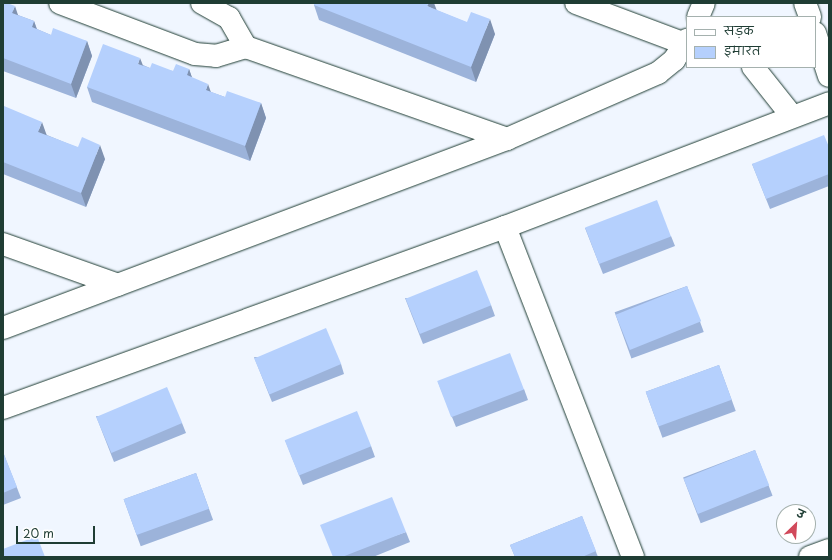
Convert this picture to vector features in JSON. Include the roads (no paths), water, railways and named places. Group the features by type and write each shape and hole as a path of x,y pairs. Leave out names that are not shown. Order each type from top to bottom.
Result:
{"street":[{"path":"60,3 194,54 216,56 246,47 507,138"},
{"path":"202,3 229,18 246,47"},
{"path":"3,328 507,138 658,73 686,42 576,3"},
{"path":"698,16 704,3"},
{"path":"805,3 810,16"},
{"path":"816,36 829,76"},
{"path":"754,68 792,116"},
{"path":"3,408 505,227 829,103"},
{"path":"505,227 633,557"},
{"path":"3,244 118,285"},
{"path":"810,557 829,550"}]}
